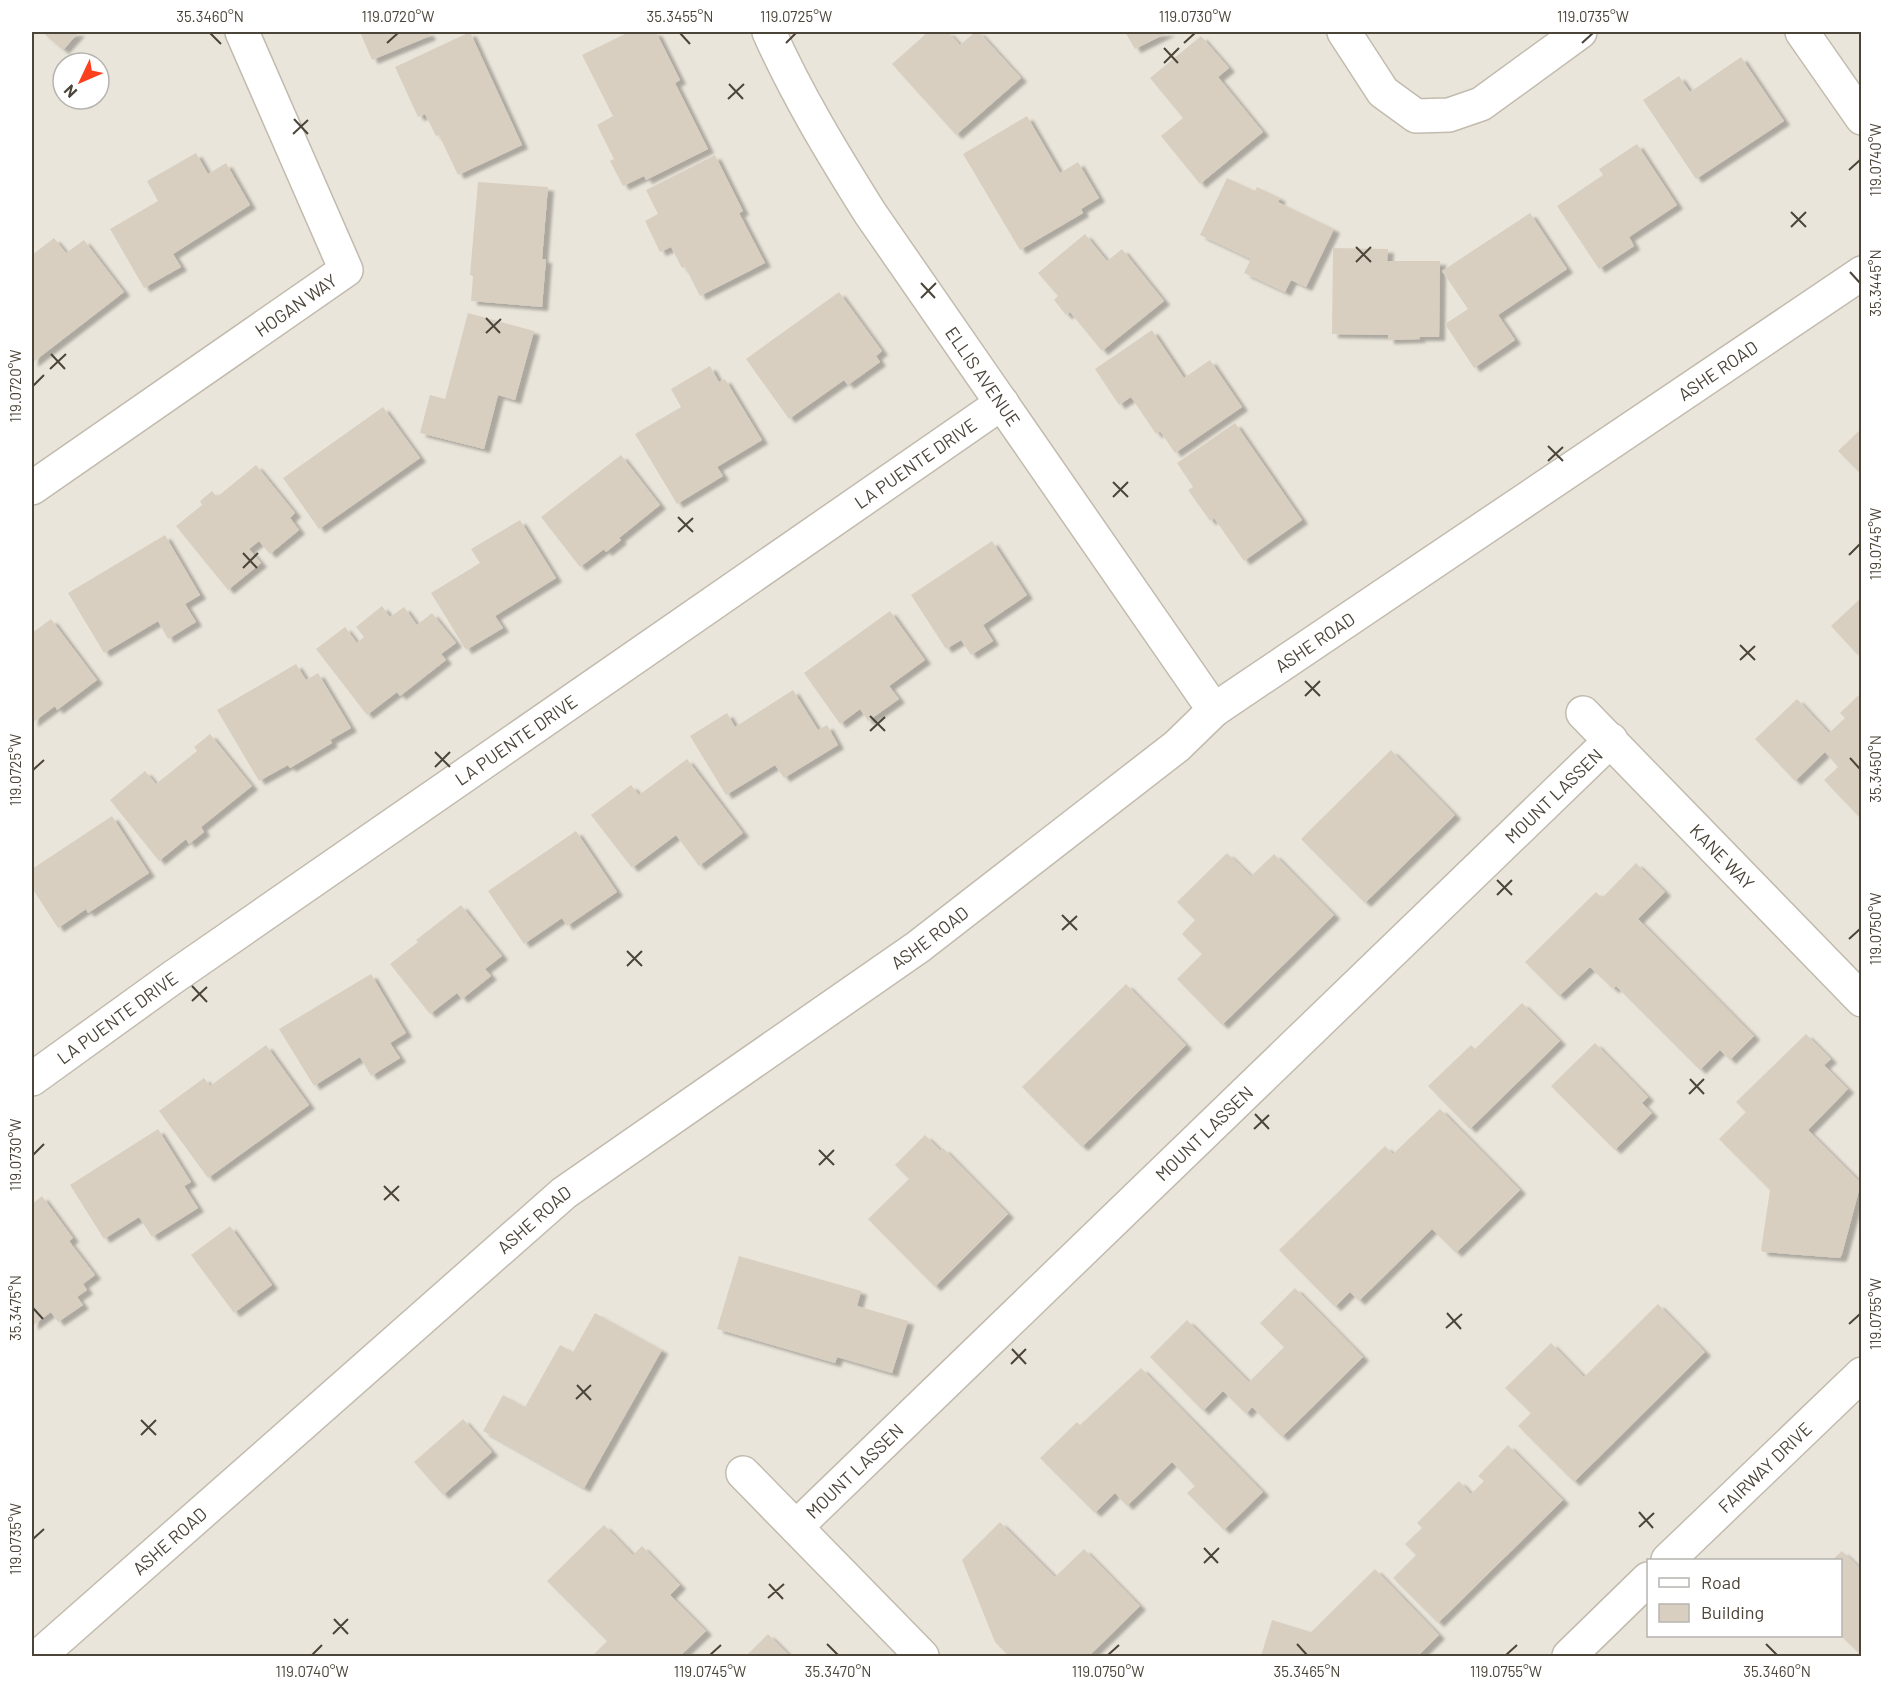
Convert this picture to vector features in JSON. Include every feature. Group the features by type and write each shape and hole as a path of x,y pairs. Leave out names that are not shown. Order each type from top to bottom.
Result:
{"street":[{"name":"HOGAN WAY","path":"32,488 346,270 242,32"},
{"name":"ELLIS AVENUE","path":"769,32 829,147 870,213 1214,710"},
{"path":"1344,32 1383,92 1416,116 1449,116 1481,104 1581,32"},
{"path":"1802,32 1862,118"},
{"name":"ASHE ROAD","path":"39,1656 564,1193 918,947 1177,746 1214,710 1862,273"},
{"name":"LA PUENTE DRIVE","path":"32,1079 192,965 1002,403"},
{"name":"KANE WAY","path":"1583,713 1862,1000"},
{"name":"MOUNT LASSEN","path":"796,1527 1611,740"},
{"name":"FAIRWAY DRIVE","path":"1669,1559 1861,1374"},
{"path":"743,1473 922,1656"},
{"path":"1569,1656 1647,1580"}],"shaded area":[{"path":"32,32 1861,32 1861,1656 32,1656"}],"building":[{"path":"42,32 79,32 63,50"},
{"path":"360,32 428,32 430,36 372,60"},
{"path":"470,32 522,145 458,175 439,135 436,136 425,114 418,117 395,67"},
{"path":"629,32 656,32 680,80 675,83 708,149 646,180 644,176 623,186 610,161 614,159 597,125 613,116 582,55"},
{"path":"928,32 948,32 960,45 975,32 979,32 1021,78 956,135 892,64"},
{"path":"1125,32 1169,32 1135,49"},
{"path":"1201,36 1229,68 1218,77 1263,132 1200,184 1161,136 1183,118 1150,78"},
{"path":"1741,57 1784,121 1696,179 1643,100 1679,76 1690,92"},
{"path":"1027,116 1060,173 1078,162 1099,198 1081,209 1083,213 1020,250 963,154"},
{"path":"1637,144 1677,205 1629,237 1634,246 1599,269 1557,206 1603,175 1599,169"},
{"path":"196,153 208,174 226,163 250,205 173,254 181,267 144,288 110,229 158,201 147,181"},
{"path":"715,155 743,211 739,213 765,263 700,296 685,267 682,268 671,247 660,252 645,221 658,214 646,190"},
{"path":"1227,178 1255,191 1257,187 1280,198 1278,202 1334,229 1306,287 1291,280 1285,292 1244,273 1251,259 1200,235"},
{"path":"478,182 548,187 542,259 546,259 542,307 471,301 473,276 470,275"},
{"path":"1530,213 1567,269 1498,315 1515,340 1474,368 1445,324 1468,309 1442,271"},
{"path":"1085,234 1107,261 1122,249 1164,301 1102,351 1070,312 1066,315 1054,300 1058,296 1038,273"},
{"path":"54,238 66,253 84,240 124,292 32,363 32,255"},
{"path":"1333,248 1388,249 1387,261 1440,261 1439,337 1388,340 1388,335 1332,334"},
{"path":"839,292 882,351 876,356 880,362 848,385 844,380 789,419 746,359"},
{"path":"468,313 534,331 515,400 498,395 484,449 420,433 430,395 445,399"},
{"path":"1152,330 1184,378 1210,360 1242,407 1175,453 1160,431 1156,434 1131,397 1119,405 1095,369"},
{"path":"710,366 719,382 725,379 762,440 717,467 723,476 677,504 635,434 681,407 671,389"},
{"path":"383,407 420,458 319,529 283,478"},
{"path":"1235,423 1302,520 1244,561 1214,518 1210,521 1188,490 1193,487 1177,463"},
{"path":"1862,428 1862,475 1838,451"},
{"path":"621,455 660,505 619,538 621,540 606,552 604,549 580,567 541,517"},
{"path":"256,465 295,513 290,518 299,530 270,554 259,541 249,549 261,563 228,590 176,526 202,505 200,501 212,491 217,497"},
{"path":"520,520 556,578 495,616 503,628 466,650 431,593 480,563 471,549"},
{"path":"165,535 200,595 185,604 196,622 168,639 158,621 104,653 68,593"},
{"path":"992,541 1027,595 983,625 993,641 971,655 961,640 946,649 911,595"},
{"path":"1862,597 1862,650 1857,654 1831,626"},
{"path":"382,606 390,617 404,607 417,625 432,613 456,643 441,654 446,660 400,696 397,692 367,715 316,649 345,627 357,643 364,637 356,627"},
{"path":"890,611 925,660 889,686 899,699 868,721 860,709 840,724 804,673"},
{"path":"51,619 97,680 57,710 55,706 32,723 32,633"},
{"path":"296,664 306,680 318,673 351,728 330,740 332,743 290,768 288,765 259,781 217,710"},
{"path":"793,690 818,730 827,725 838,745 784,778 775,765 726,795 690,736 727,713 735,727"},
{"path":"1862,692 1862,820 1824,780 1838,767 1825,752 1795,781 1755,739 1797,699 1829,733 1845,718 1840,713"},
{"path":"210,734 252,786 201,827 204,832 189,844 186,839 159,861 110,800 145,771 156,784 197,751 194,747"},
{"path":"1391,750 1455,815 1365,903 1301,839"},
{"path":"687,759 743,833 699,866 676,835 632,868 591,815 631,785 639,795"},
{"path":"112,816 149,873 88,913 86,909 58,928 32,888 32,869"},
{"path":"576,831 617,892 567,926 562,918 524,944 488,891"},
{"path":"1227,853 1251,876 1274,854 1334,915 1222,1025 1177,979 1202,954 1182,934 1195,920 1177,902"},
{"path":"1636,863 1665,892 1638,919 1754,1036 1730,1060 1720,1050 1700,1070 1616,986 1613,989 1590,967 1559,996 1525,962 1596,892 1602,898"},
{"path":"461,905 502,956 485,969 491,976 462,999 457,993 430,1014 390,964 418,942 416,940"},
{"path":"371,974 406,1033 390,1043 400,1058 371,1076 360,1057 314,1086 279,1029"},
{"path":"1126,984 1186,1045 1082,1147 1022,1087"},
{"path":"1522,1003 1560,1041 1470,1129 1428,1086 1471,1045 1475,1049"},
{"path":"1806,1034 1831,1059 1824,1065 1848,1089 1808,1130 1861,1183 1840,1258 1763,1252 1761,1250 1770,1190 1719,1139 1746,1112 1736,1102"},
{"path":"1595,1043 1648,1097 1642,1103 1652,1113 1615,1150 1551,1086"},
{"path":"266,1045 309,1105 208,1178 159,1111 204,1078 210,1086"},
{"path":"1440,1109 1520,1190 1456,1253 1432,1229 1359,1301 1350,1292 1335,1307 1279,1250 1385,1146 1393,1154"},
{"path":"158,1129 191,1182 184,1186 198,1208 152,1237 139,1217 104,1239 70,1185"},
{"path":"925,1135 941,1151 943,1148 1008,1214 935,1287 868,1219 909,1179 895,1165"},
{"path":"42,1196 73,1238 69,1241 95,1275 83,1284 87,1290 77,1297 83,1305 58,1322 51,1312 32,1326 32,1204"},
{"path":"230,1226 272,1285 234,1313 191,1255"},
{"path":"739,1256 861,1291 857,1306 908,1321 892,1373 837,1357 835,1363 717,1329"},
{"path":"1295,1288 1363,1357 1282,1437 1252,1407 1246,1414 1223,1391 1203,1411 1150,1357 1187,1320 1249,1382 1284,1347 1260,1323"},
{"path":"1658,1304 1705,1352 1574,1482 1518,1426 1531,1413 1505,1388 1551,1343 1584,1377"},
{"path":"595,1313 662,1350 584,1488 483,1431 503,1395 525,1407 560,1345 573,1352"},
{"path":"1141,1368 1263,1492 1224,1530 1187,1493 1195,1486 1172,1462 1127,1506 1115,1493 1095,1513 1040,1458 1077,1422 1080,1425"},
{"path":"463,1419 492,1452 443,1495 414,1462"},
{"path":"1508,1445 1563,1500 1438,1623 1393,1578 1416,1555 1405,1544 1422,1528 1417,1523 1459,1481 1471,1494 1484,1481 1478,1476"},
{"path":"1000,1522 1055,1577 1084,1549 1140,1606 1089,1656 1009,1656 995,1642 962,1560"},
{"path":"604,1525 633,1555 642,1546 680,1585 670,1595 706,1631 680,1656 592,1656 607,1641 547,1581"},
{"path":"1842,1551 1862,1570 1862,1656 1842,1637 1842,1559 1833,1559"},
{"path":"1375,1569 1439,1635 1418,1656 1261,1656 1272,1620 1311,1632"},
{"path":"768,1634 790,1656 746,1656"}]}
